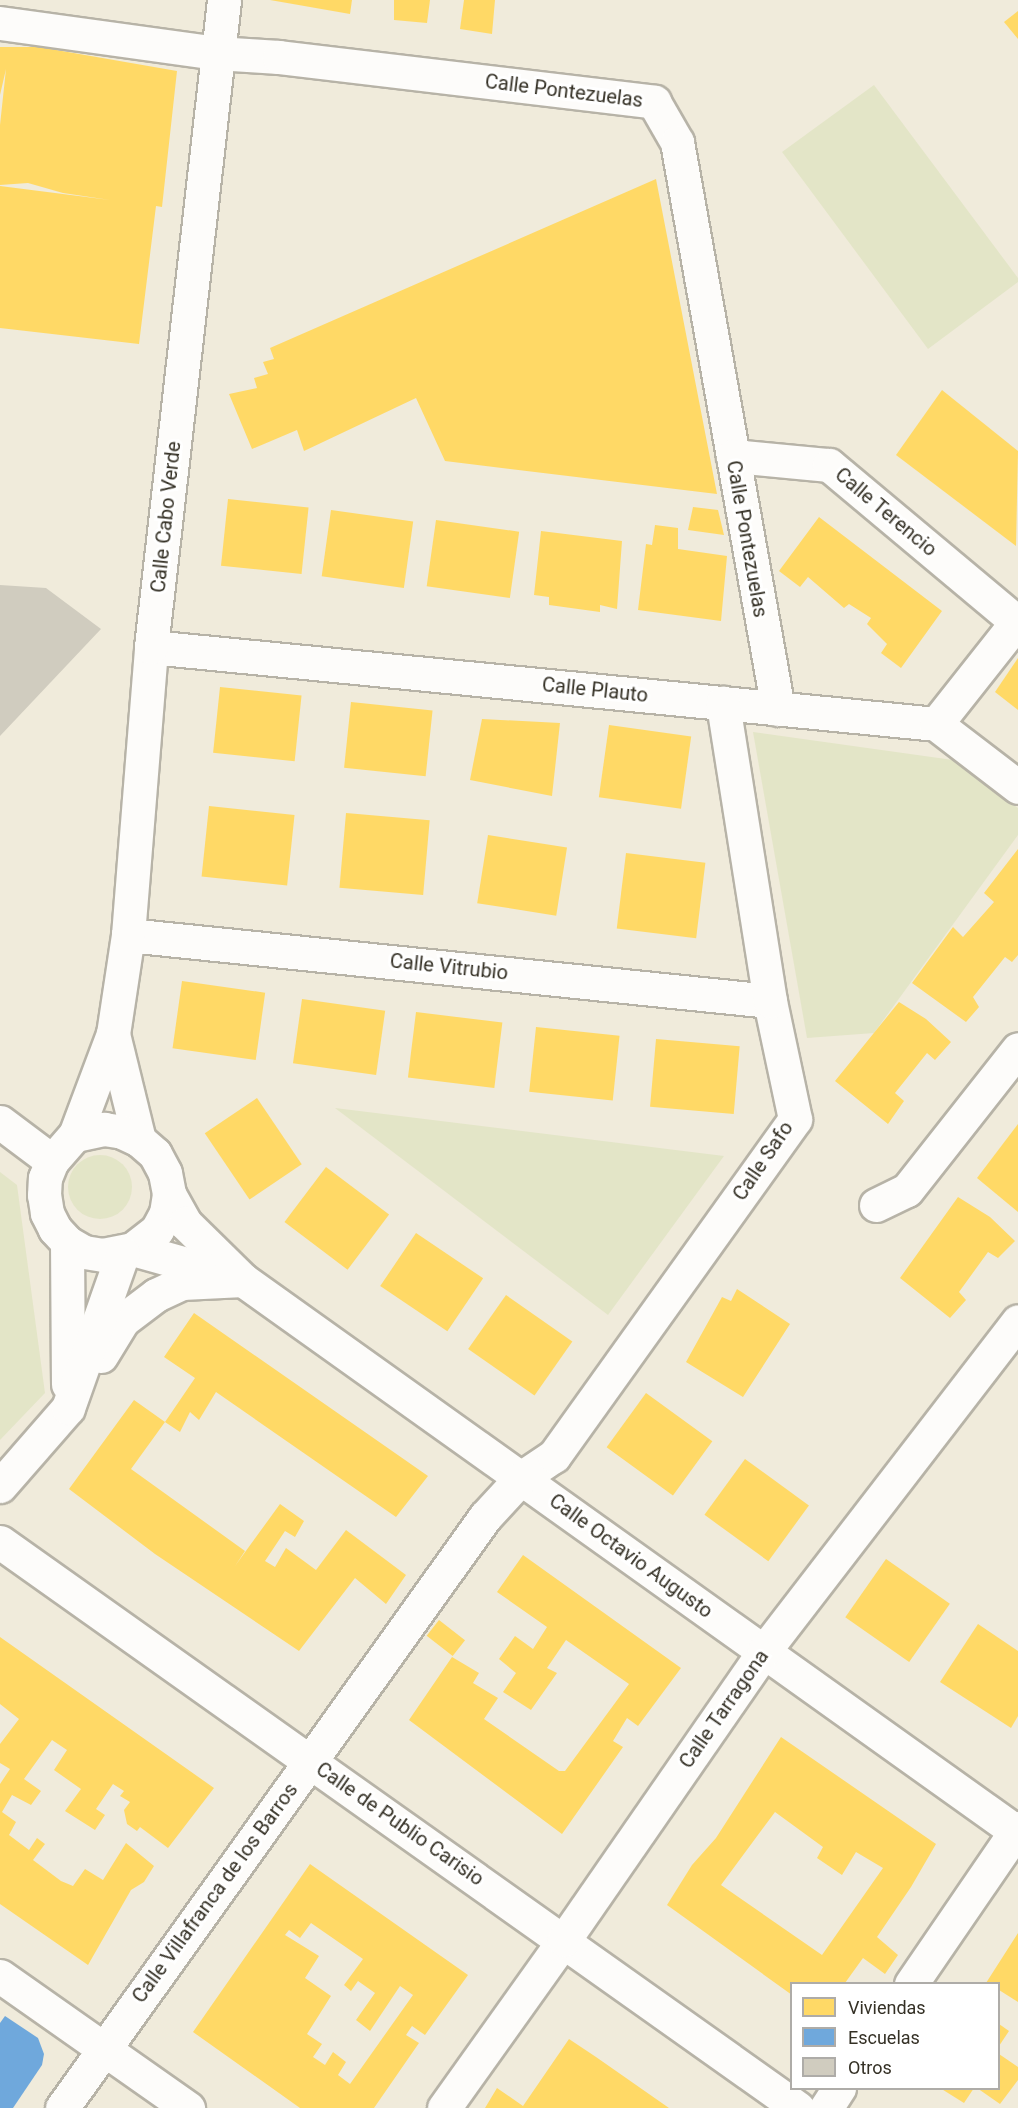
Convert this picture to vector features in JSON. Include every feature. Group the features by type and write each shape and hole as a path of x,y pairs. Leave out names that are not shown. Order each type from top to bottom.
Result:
{"street":[{"name":"Calle Cabo Verde","path":"75,1135 113,1034 128,935 151,647 216,53 224,0"},
{"name":"Calle Pontezuelas","path":"0,23 216,53 279,57 654,102 677,142 778,709"},
{"name":"Calle Terencio","path":"733,456 829,465 1017,621"},
{"path":"1017,621 936,724 1018,787"},
{"name":"Calle Plauto","path":"151,647 936,724"},
{"name":"Calle Safo","path":"521,1478 554,1456 795,1119 770,1001 723,703"},
{"name":"Calle Vitrubio","path":"128,935 770,1001"},
{"name":"Calle Cabo Verde","path":"113,1034 139,1140"},
{"path":"876,1204 907,1190 1018,1049"},
{"path":"0,1122 52,1161"},
{"path":"104,1129 122,1132 139,1140 155,1154 165,1173 169,1194 166,1213 157,1230 128,1251 103,1256 84,1252 67,1242 55,1229 47,1213 44,1195 45,1178 52,1161 75,1135 104,1129"},
{"name":"Calle Octavio Augusto","path":"169,1194 185,1223 243,1280 1017,1831"},
{"path":"67,1242 68,1408"},
{"path":"68,1408 128,1251"},
{"name":"Calle Octavio Augusto","path":"128,1251 243,1280"},
{"path":"0,1486 68,1408 123,1320 156,1295 182,1283 243,1280"},
{"name":"Calle Tarragona","path":"444,2108 564,1940 764,1651 1014,1333"},
{"name":"Calle Villafranca de los Barros","path":"62,2108 485,1516 521,1478"},
{"name":"Calle de Publio Carisio","path":"0,1542 798,2108"},
{"path":"912,1982 1017,1831"},
{"path":"0,1976 188,2108"},
{"path":"826,2108 838,2090"}],"green space":[{"path":"874,85 1018,278 1018,282 928,349 782,152"},
{"path":"753,732 953,760 1018,808 1018,835 874,1033 807,1038"},
{"path":"335,1108 724,1156 608,1315"},
{"path":"94,1155 106,1155 123,1164 130,1175 132,1187 130,1199 123,1210 106,1219 94,1219 82,1214 73,1205 68,1193 68,1181 73,1169 82,1160"},
{"path":"0,1172 17,1185 45,1393 0,1440"}],"building: Viviendas":[{"path":"270,0 352,0 350,14"},
{"path":"394,0 430,0 427,23 394,20"},
{"path":"464,0 495,0 492,34 460,29"},
{"path":"1018,11 1018,39 1004,22"},
{"path":"0,47 39,47 177,71 162,207 156,206 139,344 0,328 0,186 110,200 63,193 28,183 0,185 0,125 6,69 0,95"},
{"path":"656,179 717,494 445,461 416,398 304,451 297,430 252,449 229,394 257,388 254,378 268,374 263,362 274,359 270,348"},
{"path":"942,390 1018,451 1016,546 896,455"},
{"path":"228,499 309,507 302,574 221,566"},
{"path":"693,507 718,510 724,535 688,530"},
{"path":"331,510 413,522 404,588 322,576"},
{"path":"819,517 942,611 901,668 881,653 887,644 867,624 871,618 849,604 844,608 808,577 800,587 779,571"},
{"path":"436,520 519,532 510,598 427,586"},
{"path":"655,525 678,528 678,549 727,556 721,621 638,610 646,544 652,545"},
{"path":"541,531 622,541 617,609 600,605 600,612 549,605 549,597 534,595"},
{"path":"1018,658 1018,710 995,692"},
{"path":"220,687 302,696 295,761 213,753"},
{"path":"351,702 433,711 426,776 344,768"},
{"path":"482,719 560,723 552,796 470,780"},
{"path":"609,725 691,737 681,809 599,797"},
{"path":"209,806 295,815 287,886 202,877"},
{"path":"346,813 430,820 423,895 339,888"},
{"path":"488,835 567,848 556,916 477,903"},
{"path":"1018,849 1018,955 1012,962 1005,957 973,997 979,1007 966,1022 912,983 953,927 963,937 994,902 984,893"},
{"path":"626,853 705,863 696,938 617,928"},
{"path":"182,981 265,993 256,1060 173,1048"},
{"path":"302,999 385,1011 376,1075 293,1063"},
{"path":"899,1002 926,1019 951,1042 935,1060 927,1053 895,1093 904,1101 888,1124 835,1081"},
{"path":"416,1012 502,1023 494,1088 408,1078"},
{"path":"536,1027 620,1036 613,1100 529,1092"},
{"path":"656,1039 740,1046 734,1114 650,1107"},
{"path":"257,1098 302,1164 250,1200 205,1133"},
{"path":"1018,1124 1018,1212 977,1178"},
{"path":"326,1167 389,1215 348,1270 284,1222"},
{"path":"958,1197 990,1217 1015,1241 998,1258 988,1252 959,1292 966,1300 950,1318 900,1278"},
{"path":"416,1233 483,1278 447,1331 380,1286"},
{"path":"737,1289 790,1324 743,1397 686,1362 722,1297 731,1301"},
{"path":"506,1295 572,1341 534,1396 468,1349"},
{"path":"194,1313 428,1476 396,1517 216,1392 199,1420 190,1412 180,1432 165,1422 195,1378 164,1357"},
{"path":"646,1393 712,1441 673,1495 607,1447"},
{"path":"134,1400 165,1422 131,1469 245,1551 235,1566 280,1504 304,1521 295,1537 285,1531 265,1561 275,1567 286,1548 316,1570 346,1530 406,1575 386,1604 355,1578 299,1651 155,1554 69,1489"},
{"path":"745,1459 809,1505 768,1561 704,1515"},
{"path":"523,1555 681,1668 638,1726 627,1718 613,1741 623,1747 562,1834 409,1720 452,1657 479,1673 473,1683 498,1698 484,1719 559,1771 565,1771 629,1684 566,1640 547,1668 557,1673 531,1710 503,1692 516,1673 499,1659 515,1636 533,1649 547,1627 497,1592"},
{"path":"886,1559 950,1604 909,1662 845,1617"},
{"path":"439,1620 465,1640 453,1656 427,1636"},
{"path":"978,1624 1018,1651 1018,1716 1011,1728 940,1682"},
{"path":"0,1637 214,1788 168,1848 140,1827 137,1831 127,1824 124,1810 130,1802 120,1796 124,1791 113,1784 96,1809 105,1815 95,1830 65,1811 81,1789 54,1770 67,1750 52,1740 24,1779 41,1791 31,1805 12,1795 2,1812 16,1822 9,1835 29,1850 37,1838 45,1844 33,1860 61,1881 73,1886 85,1869 103,1880 126,1843 154,1866 144,1882 131,1890 88,1965 0,1904 0,1784 10,1769 0,1763 0,1744 19,1719 0,1704"},
{"path":"781,1737 936,1844 911,1887 877,1937 898,1955 885,1974 863,1958 846,1982 790,1982 790,1994 667,1905 692,1865 716,1838","holes":["775,1812 823,1847 817,1858 842,1875 856,1852 883,1868 822,1955 721,1885"]},
{"path":"310,1864 468,1975 425,2035 412,2026 406,2035 419,2043 374,2108 300,2108 193,2032","holes":["311,1923 363,1959 344,1985 351,1991 358,1981 375,1993 356,2020 370,2031 400,1986 413,1995 350,2084 338,2075 346,2062 333,2052 325,2065 313,2057 322,2044 307,2034 331,1996 305,1978 319,1956 285,1935 289,1930 300,1938"]},
{"path":"1018,1933 1018,2002 1000,1991 1000,1982 987,1982"},
{"path":"1000,2025 1009,2031 1000,2044"},
{"path":"569,2039 669,2108 485,2108 497,2088 523,2106"},
{"path":"1000,2055 1018,2067 1018,2080 1000,2104 980,2090 1000,2090"},
{"path":"943,2090 973,2090 964,2103"}],"building: Escuelas":[{"path":"5,2016 38,2038 44,2054 42,2065 13,2108 0,2108 0,2023"}],"building: Otros":[{"path":"0,585 46,588 101,629 0,736"}]}
